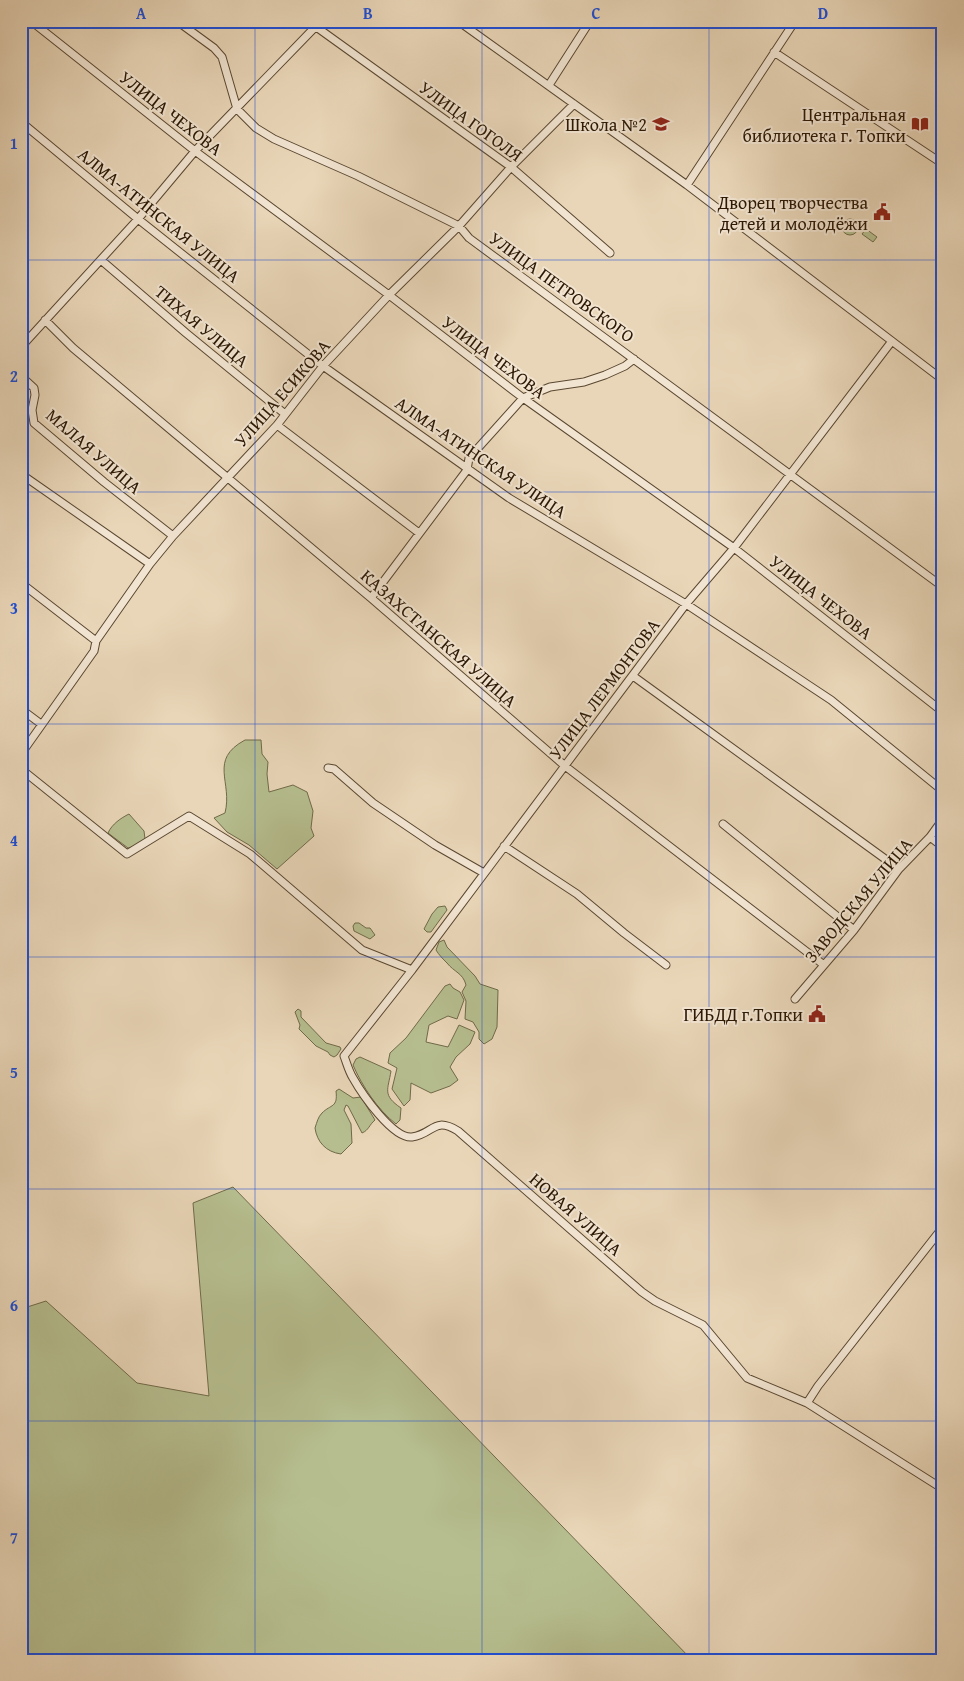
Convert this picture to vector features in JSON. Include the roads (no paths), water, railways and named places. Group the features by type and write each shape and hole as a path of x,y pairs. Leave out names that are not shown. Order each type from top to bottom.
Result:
{"street":[{"name":"УЛИЦА ЧЕХОВА","path":"31,21 195,151 389,295 523,398 734,548 943,712"},
{"name":"УЛИЦА ПЕТРОВСКОГО","path":"177,21 214,48 222,57 237,109 256,128 274,139 358,176 459,226 469,238 943,587"},
{"name":"УЛИЦА ГОГОЛЯ","path":"308,21 511,167 610,253"},
{"path":"21,347 138,219 195,151 321,21"},
{"path":"458,21 686,185 942,379"},
{"path":"549,85 590,21"},
{"path":"686,185 795,21"},
{"path":"774,52 943,164"},
{"name":"УЛИЦА ЕСИКОВА","path":"21,754 94,651 96,641 150,564 173,536 228,479 277,424 323,366 389,295 459,226 511,167 574,104"},
{"name":"АЛМА-АТИНСКАЯ УЛИЦА","path":"21,122 138,219 323,366 509,498 686,604 831,700 943,791"},
{"name":"ТИХАЯ УЛИЦА","path":"101,260 186,334 285,414"},
{"name":"КАЗАХСТАНСКАЯ УЛИЦА","path":"45,320 73,348 371,598 565,766 824,965"},
{"name":"УЛИЦА ЛЕРМОНТОВА","path":"344,1056 412,970 686,604 734,548 892,341"},
{"path":"371,598 467,470 469,458 523,398 550,387 584,382 605,375 625,366 634,359"},
{"name":"МАЛАЯ УЛИЦА","path":"21,376 34,388 35,396 32,410 34,423 104,482 173,536"},
{"path":"277,424 419,533"},
{"path":"21,474 150,564"},
{"path":"21,583 96,641"},
{"path":"633,676 899,869"},
{"path":"21,709 41,724"},
{"path":"328,768 334,769 373,803 427,840 484,873"},
{"path":"21,769 127,854 189,816 250,854 362,950 412,970"},
{"name":"ЗАВОДСКАЯ УЛИЦА","path":"795,999 854,930 899,869 930,837 943,819"},
{"path":"723,824 854,930"},
{"path":"930,837 943,847"},
{"path":"504,846 577,894 624,933 666,964"},
{"name":"НОВАЯ УЛИЦА","path":"344,1056 352,1078 384,1121 398,1134 405,1137 413,1137 439,1125 447,1124 458,1131 642,1292 655,1301 703,1325 747,1378 807,1403"},
{"path":"943,1227 818,1386 807,1403 943,1489"}],"place":[{"name":"Школа №2","path":"661,124"},
{"name":"Центральная библиотека г. Топки","path":"920,124"},
{"name":"Дворец творчества детей и молодёжи","path":"882,212"},
{"name":"ГИБДД г.Топки","path":"817,1014"}]}
